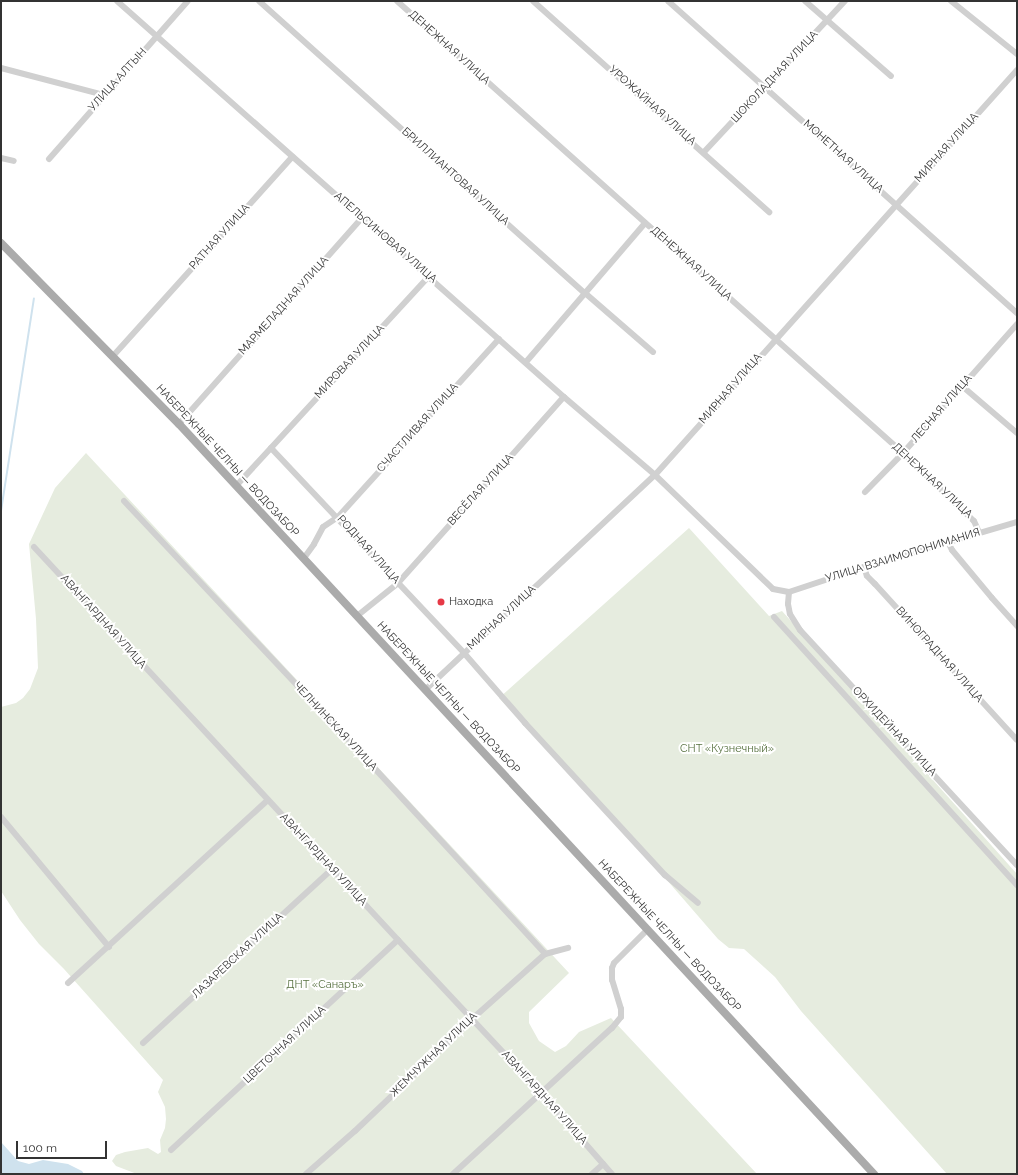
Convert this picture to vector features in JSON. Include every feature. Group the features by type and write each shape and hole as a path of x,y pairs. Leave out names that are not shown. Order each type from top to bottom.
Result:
{"main road":[{"name":"НАБЕРЕЖНЫЕ ЧЕЛНЫ — ВОДОЗАБОР","path":"1,243 179,424 874,1174"}],"street":[{"name":"АПЕЛЬСИНОВАЯ УЛИЦА","path":"117,1 292,157 429,276 499,340 655,475 773,589 789,592"},
{"name":"УЛИЦА АЛТЫН","path":"49,159 188,1"},
{"name":"БРИЛЛИАНТОВАЯ УЛИЦА","path":"260,1 584,293 653,352"},
{"name":"ДЕНЕЖНАЯ УЛИЦА","path":"397,1 903,453 974,521 980,532"},
{"name":"УРОЖАЙНАЯ УЛИЦА","path":"533,1 704,152 769,212"},
{"name":"МОНЕТНАЯ УЛИЦА","path":"668,1 766,87 1017,313"},
{"path":"805,1 891,76"},
{"name":"ШОКОЛАДНАЯ УЛИЦА","path":"704,152 845,1"},
{"path":"951,1 1017,54"},
{"path":"1,68 104,95"},
{"name":"МИРНАЯ УЛИЦА","path":"425,690 655,475 1017,70"},
{"name":"РАТНАЯ УЛИЦА","path":"113,356 292,157"},
{"path":"1,158 14,161"},
{"name":"МАРМЕЛАДНАЯ УЛИЦА","path":"179,424 362,218"},
{"path":"526,362 645,224"},
{"name":"МИРОВАЯ УЛИЦА","path":"236,486 429,276"},
{"name":"ЛЕСНАЯ УЛИЦА","path":"864,492 903,453 1017,324"},
{"name":"СЧАСТЛИВАЯ УЛИЦА","path":"304,558 314,544 323,526 338,517 499,340"},
{"path":"962,386 1017,433"},
{"name":"ВЕСЁЛАЯ УЛИЦА","path":"357,616 398,583 564,397"},
{"name":"РОДНАЯ УЛИЦА","path":"271,448 338,517 464,653 530,728 665,875 698,903"},
{"name":"ЧЕЛНИНСКАЯ УЛИЦА","path":"124,501 343,734 545,954"},
{"name":"УЛИЦА ВЗАИМОПОНИМАНИЯ","path":"789,592 864,567 1017,522"},
{"path":"948,542 952,550 1017,626"},
{"name":"АВАНГАРДНАЯ УЛИЦА","path":"34,547 541,1093 612,1174"},
{"name":"ВИНОГРАДНАЯ УЛИЦА","path":"864,567 867,576 1017,740"},
{"name":"ОРХИДЕЙНАЯ УЛИЦА","path":"789,592 788,604 790,614 800,630 1017,865"},
{"path":"774,617 1017,885"},
{"path":"68,983 268,800"},
{"path":"1,817 109,947"},
{"name":"ЛАЗАРЕВСКАЯ УЛИЦА","path":"143,1043 332,869"},
{"path":"453,1174 621,1017 621,1009 612,980 612,968 614,963 648,929"},
{"name":"ЦВЕТОЧНАЯ УЛИЦА","path":"171,1150 398,940"},
{"name":"ЖЕМЧУЖНАЯ УЛИЦА","path":"306,1174 355,1131 472,1019 545,954 568,948"},
{"path":"592,1174 603,1164"}],"green space":[{"name":"ДНТ «Санаръ»","path":"86,453 569,973 529,1012 529,1023 539,1041 555,1052 566,1046 579,1032 611,1018 757,1174 137,1174 116,1166 112,1161 116,1155 125,1152 148,1148 158,1154 161,1152 160,1140 165,1128 166,1119 165,1107 158,1092 163,1080 64,969 39,944 20,920 1,891 1,707 16,703 23,698 30,689 38,668 36,619 29,544 55,488"},
{"name":"СНТ «Кузнечный»","path":"689,528 769,616 782,611 1017,874 1017,1174 947,1174 801,1011 775,977 744,949 729,948 718,939 666,879 499,698"}],"water":[{"path":"1,1142 18,1161 29,1164 43,1160 68,1164 82,1171 84,1174 1,1174"}],"waterway":[{"path":"1,511 34,299"}],"place":[{"name":"Находка","path":"441,602"}]}
